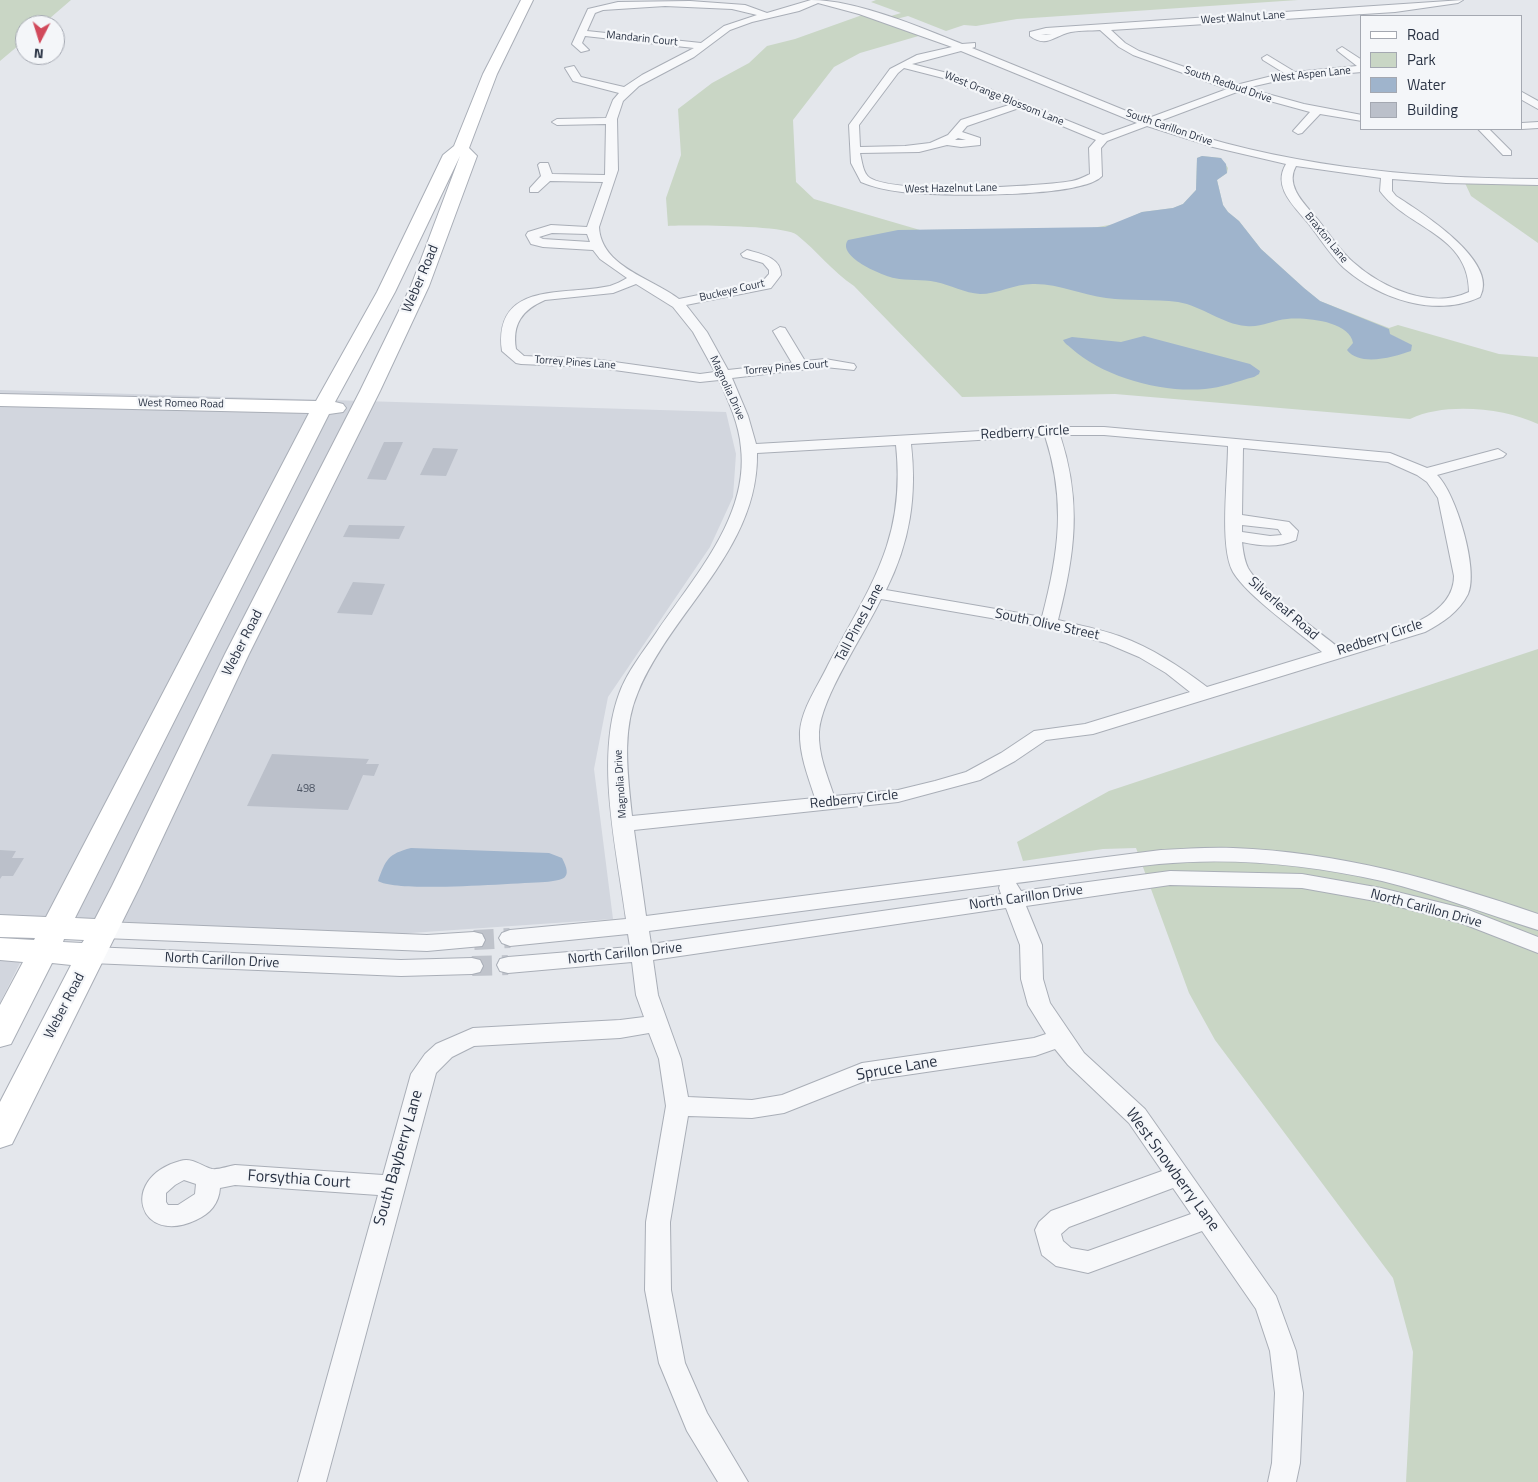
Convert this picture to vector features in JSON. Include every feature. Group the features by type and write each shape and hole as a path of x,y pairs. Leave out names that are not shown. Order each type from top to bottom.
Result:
{"main road":[{"name":"Weber Road","path":"0,1035 322,408 386,292 451,155 461,149 490,74 527,0"},
{"name":"Weber Road","path":"0,1134 97,942 237,654 362,409 420,286 469,156 461,149"},
{"name":"West Romeo Road","path":"0,400 362,409"},
{"path":"0,926 49,940"},
{"path":"0,949 49,940 97,942"}],"street":[{"name":"South Carillon Drive","path":"817,0 868,13 1213,143 1294,161 1387,174 1486,182 1538,182"},
{"path":"593,230 551,229 532,235 535,241 543,243 596,246 593,230 597,212 610,179 614,160 611,121 613,110 626,90 694,54 728,28 766,16 795,10 817,0"},
{"name":"South Carillon Drive","path":"847,0 892,13 1154,121 1216,137 1273,150 1343,162 1466,175 1538,177"},
{"name":"West Walnut Lane","path":"1065,30 1395,8 1458,0"},
{"path":"584,50 577,44 594,8 624,1 736,6 754,10 766,16"},
{"path":"1395,8 1405,15"},
{"name":"South Redbud Drive","path":"1103,28 1122,46 1136,53 1233,89 1317,110 1360,118"},
{"name":"Mandarin Court","path":"583,32 702,46"},
{"name":"West Hazelnut Lane","path":"972,45 921,57 902,65 894,71 854,126 858,172 865,180 890,189 921,192 1064,186 1090,180 1096,176 1095,148 1103,139"},
{"path":"1342,50 1360,64"},
{"path":"1267,58 1293,75"},
{"name":"West Orange Blossom Lane","path":"902,65 952,77 1103,139"},
{"path":"570,68 577,79 584,82 626,90"},
{"name":"West Aspen Lane","path":"1154,121 1233,89 1266,80 1293,75 1360,70"},
{"path":"1525,92 1538,106"},
{"path":"946,141 955,133 958,127 976,117 1019,105"},
{"path":"1298,131 1317,110"},
{"path":"554,122 611,121"},
{"path":"1103,139 1154,121"},
{"path":"1523,126 1538,125"},
{"path":"1484,130 1507,153"},
{"path":"855,150 910,149 946,141 968,145 977,141 971,137 955,133"},
{"name":"Braxton Lane","path":"1294,161 1286,173 1285,183 1291,194 1347,264 1357,273 1408,298 1422,302 1446,303 1467,299 1475,294 1476,289 1470,263 1453,242 1392,198 1386,191 1387,174"},
{"path":"544,165 547,177"},
{"path":"534,190 547,177 610,179"},
{"name":"Magnolia Drive","path":"596,246 619,267 677,303 700,332 722,374 745,429 749,450 744,490 738,517 731,532 642,666 628,693 621,720 617,756 638,925"},
{"name":"Buckeye Court","path":"677,303 766,285 775,275 775,269 767,260 747,254"},
{"name":"Torrey Pines Lane","path":"638,279 613,288 543,296 532,300 521,308 508,325 506,337 509,351 521,360 593,362 700,378 722,374"},
{"path":"780,331 800,365"},
{"name":"Torrey Pines Court","path":"722,374 825,363 849,367"},
{"path":"1049,622 1061,577 1069,521 1063,469 1051,431"},
{"name":"Redberry Circle","path":"624,824 898,796 938,787 973,776 1008,758 1041,735 1086,730 1420,628 1440,617 1453,603 1462,587 1462,569 1448,500 1435,480 1426,473 1413,465 1390,458 1104,431 1051,431 749,450"},
{"name":"Tall Pines Lane","path":"826,803 810,749 811,723 822,694 876,593 901,533 907,508 908,481 903,440"},
{"name":"Silverleaf Road","path":"1236,442 1234,536 1235,556 1240,571 1256,588 1334,653"},
{"path":"1426,473 1498,454"},
{"path":"1234,518 1283,525 1290,531 1290,537 1285,540 1268,540 1234,536"},
{"name":"South Olive Street","path":"876,593 1049,622 1112,639 1146,653 1172,669 1203,693"},
{"name":"North Carillon Drive","path":"508,965 641,953 1010,889 1161,857 1233,855 1303,861 1381,874 1436,888 1538,922"},
{"name":"North Carillon Drive","path":"510,938 1010,889 1170,878 1302,881 1381,895 1466,917 1538,945"},
{"name":"West Snowberry Lane","path":"1010,889 1031,945 1032,979 1039,1005 1076,1059 1137,1116 1267,1304 1283,1351 1289,1393 1286,1463 1282,1482"},
{"path":"638,925 647,994 670,1058 678,1106 658,1222 658,1290 672,1363 697,1422 734,1482"},
{"name":"North Carillon Drive","path":"97,942 417,942 474,940"},
{"name":"North Carillon Drive","path":"97,942 401,968 472,966"},
{"name":"South Bayberry Lane","path":"312,1482 423,1074 434,1056 454,1044 473,1037 620,1029 656,1023"},
{"name":"Spruce Lane","path":"678,1106 752,1109 784,1104 862,1072 1035,1047 1060,1038"},
{"name":"Forsythia Court","path":"207,1180 235,1175 391,1186"},
{"path":"1179,1176 1060,1219 1048,1230 1051,1247 1065,1258 1088,1262 1208,1218"}],"shaded area":[{"path":"0,390 726,412 736,454 733,497 710,547 608,697 594,769 613,919 396,934 41,921 0,1003"}],"green space":[{"path":"0,0 71,0 54,15 15,15 15,48 0,61"},
{"path":"876,0 1298,0 1017,19 976,26 964,25 946,31 908,16 888,21 922,35 860,53 834,67 793,120 796,182 814,199 920,230 1092,228 1115,224 1142,212 1173,208 1183,204 1196,190 1197,158 1202,156 1221,158 1228,168 1227,173 1217,180 1223,205 1239,221 1261,249 1320,301 1389,328 1398,325 1499,354 1538,357 1538,424 1509,414 1474,409 1440,410 1410,419 1115,394 962,397 854,286 797,235 775,229 756,227 668,226 666,198 681,155 678,109 712,83 749,63 767,46 795,39 865,14 881,19 901,13 871,2"},
{"path":"1465,183 1538,185 1538,243 1471,196"},
{"path":"1538,649 1538,1482 1406,1482 1413,1352 1393,1278 1215,1040 1189,993 1136,848 1103,849 1023,861 1017,842 1109,791"}],"water":[{"path":"1202,156 1221,158 1226,164 1227,173 1217,180 1223,205 1239,221 1261,249 1320,301 1389,329 1390,334 1412,345 1411,351 1378,359 1360,358 1347,350 1353,343 1350,336 1344,330 1335,325 1315,320 1287,319 1256,326 1237,325 1195,307 1178,302 1106,298 1044,284 1021,285 987,294 963,291 936,282 899,279 888,276 862,264 848,252 846,246 848,240 898,230 1105,227 1142,212 1173,208 1183,204 1196,190 1197,158"},
{"path":"1144,336 1250,364 1260,371 1254,377 1217,387 1188,390 1170,388 1134,381 1116,375 1084,358 1063,340 1072,337 1121,342"},
{"path":"411,848 549,853 562,858 567,870 565,877 562,879 545,882 431,887 390,885 378,881 383,867 393,855"}],"building":[{"path":"384,442 403,442 386,480 367,479"},
{"path":"433,448 458,449 446,476 420,475"},
{"path":"349,525 405,526 399,539 343,537"},
{"path":"353,582 385,584 372,615 337,613"},
{"path":"272,754 369,759 366,764 379,764 374,776 363,775 348,810 247,806"},
{"path":"0,850 16,851 12,858 24,858 13,876 2,876 0,879"}],"tunnel":[{"path":"474,940 510,938"},
{"path":"472,966 508,965"}]}
